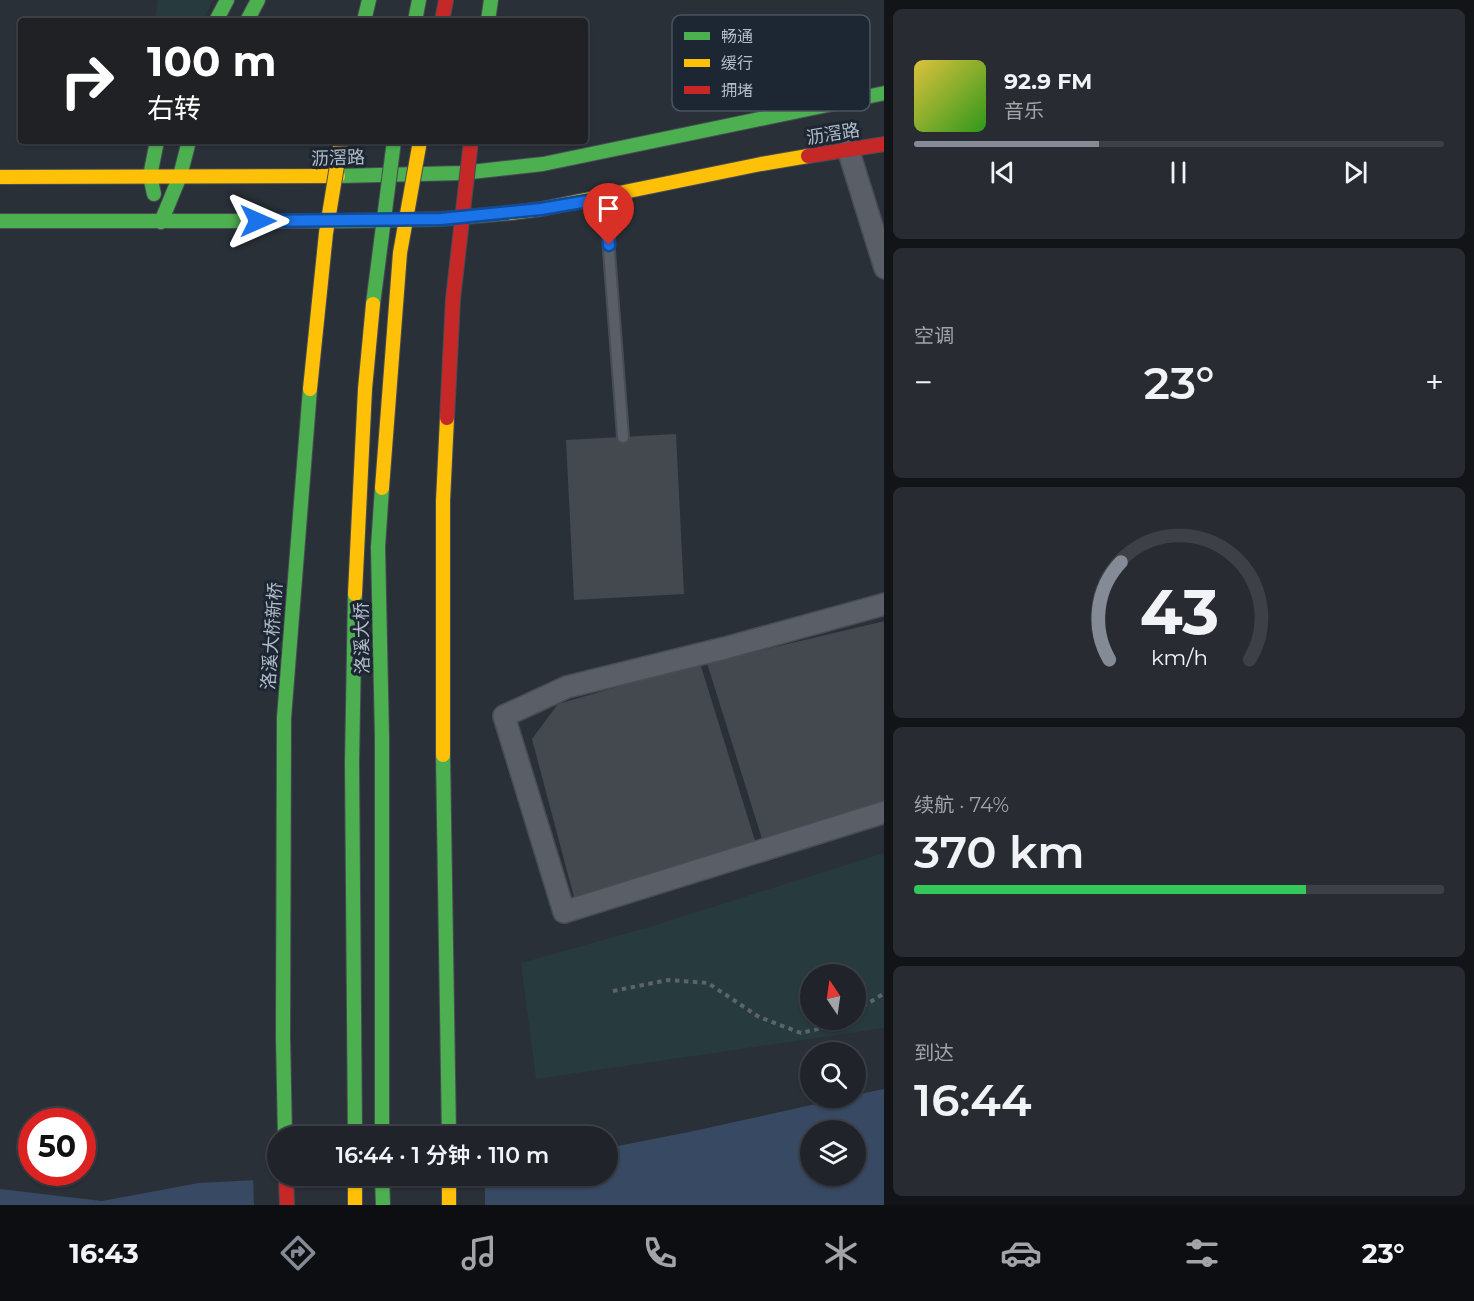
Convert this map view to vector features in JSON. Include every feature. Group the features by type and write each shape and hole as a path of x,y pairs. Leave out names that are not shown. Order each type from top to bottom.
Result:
{"main road":[{"path":"218,18 227,0"},
{"path":"249,18 258,0"},
{"path":"365,18 369,0"},
{"path":"416,18 419,0"},
{"path":"443,18 446,0"},
{"path":"488,18 491,0"},
{"name":"沥滘路","path":"0,177 308,177 491,171 604,154 792,111"},
{"path":"156,144 150,176 161,222"},
{"path":"161,222 180,176 188,144"},
{"name":"洛溪大桥新桥","path":"285,1126 284,718 307,419 326,233 341,144"},
{"name":"洛溪大桥","path":"354,1126 353,631 365,383 376,265 394,144"},
{"name":"洛溪大桥","path":"382,1126 382,738 378,547 400,253 419,144"},
{"path":"448,1126 442,666 443,501 453,299 471,144"},
{"name":"沥滘路","path":"0,221 441,219 541,209 605,198 750,166 884,144"},
{"path":"286,1186 287,1205"},
{"path":"355,1186 355,1205"},
{"path":"382,1186 382,1205"},
{"path":"449,1186 449,1205"}],"street":[{"path":"848,149 884,265"},
{"path":"884,604 725,648 567,687 504,716 564,912 884,812"}],"lane":[{"path":"605,198 623,437"}],"path":[{"path":"613,991 668,980 708,983 759,1017 801,1033 814,1030"},
{"path":"866,1004 884,994"}],"green space":[{"path":"158,0 213,0 204,18 155,18"},
{"path":"884,853 884,1028 536,1079 521,963 646,928"}],"water":[{"path":"884,1089 884,1205 0,1205 0,1189 102,1201 199,1183 267,1180 267,1186 618,1186 618,1146 800,1107 866,1108 866,1093"}],"pier":[{"path":"267,1176 267,1186 485,1186 485,1205 254,1205 253,1177"}],"building":[{"path":"676,434 684,594 574,600 566,440"},
{"path":"884,621 884,802 763,842 707,663"},
{"path":"700,663 756,844 574,897 532,739 558,704"}],"traffic: fast":[{"path":"218,18 227,0"},
{"path":"249,18 258,0"},
{"path":"365,18 369,0"},
{"path":"416,18 419,0"},
{"path":"488,18 491,0"},
{"path":"870,96 884,93"},
{"path":"338,176 462,173 543,164 798,111"},
{"path":"154,194 150,176 156,144"},
{"path":"161,222 180,176 188,144"},
{"path":"373,304 394,144"},
{"path":"0,221 344,221 441,219 510,213"},
{"path":"285,1126 284,718 310,389"},
{"path":"382,488 378,547 382,738 382,1126"},
{"path":"355,594 352,763 355,1126"},
{"path":"443,755 449,1126"},
{"path":"382,1186 383,1205"}],"traffic: slow":[{"path":"310,389 326,233 341,144"},
{"path":"382,488 400,253 419,144"},
{"path":"510,213 541,209 808,156"},
{"path":"0,177 338,176"},
{"path":"355,594 365,389 373,304"},
{"path":"443,755 443,501 447,418"},
{"path":"355,1186 355,1205"},
{"path":"449,1186 449,1205"}],"traffic: jam":[{"path":"443,18 446,0"},
{"path":"447,418 453,299 471,144"},
{"path":"808,156 884,144"},
{"path":"286,1186 287,1205"}],"route":[{"path":"258,221 441,219 541,209 605,198 609,245"}]}
